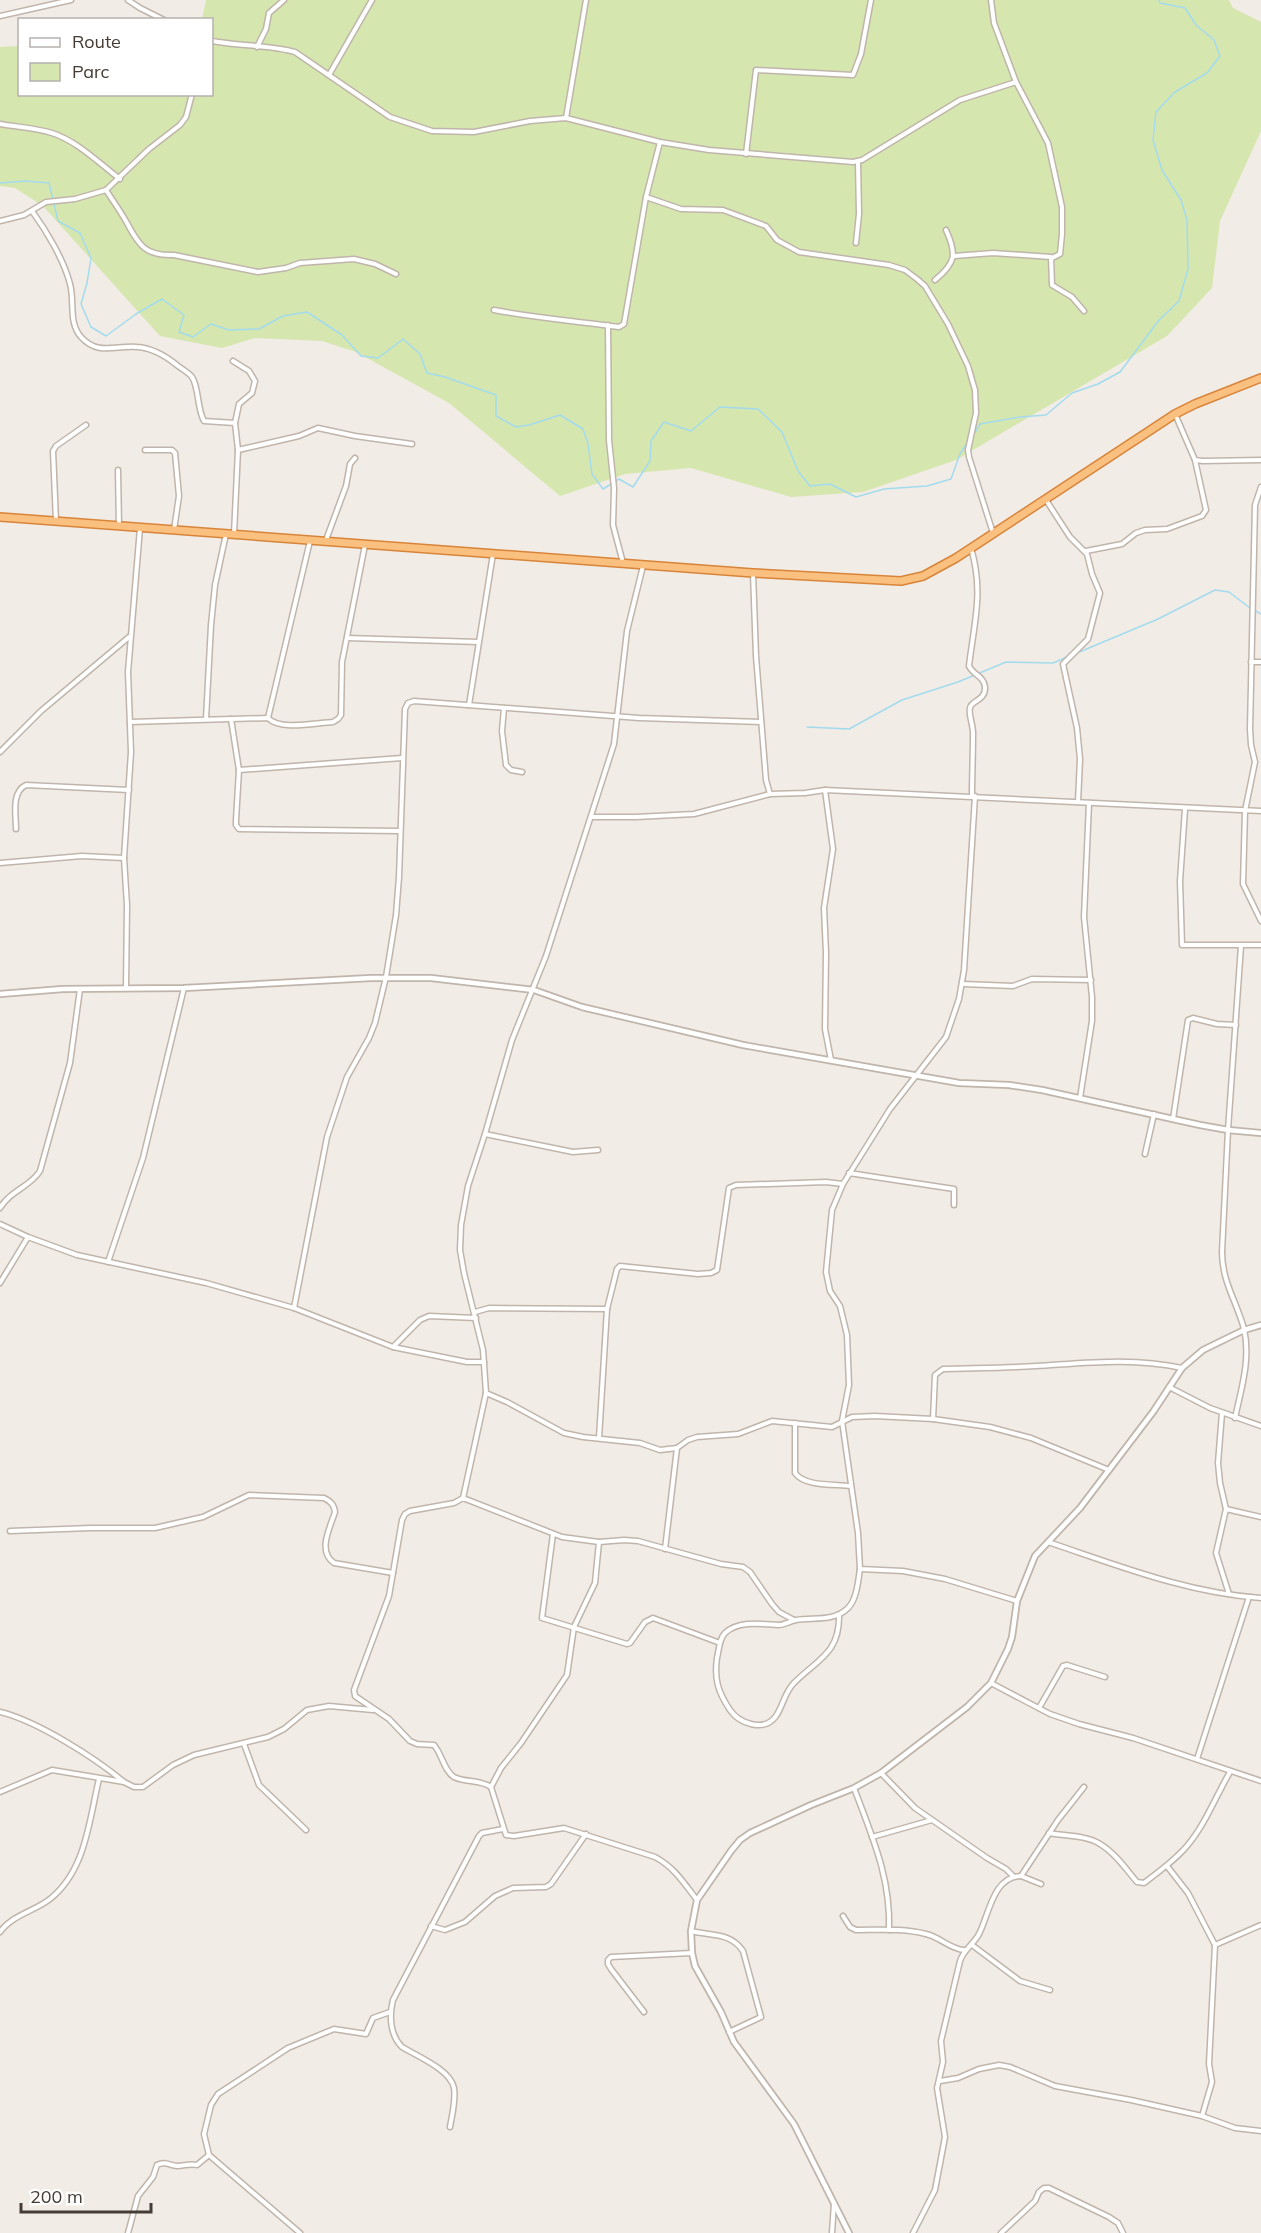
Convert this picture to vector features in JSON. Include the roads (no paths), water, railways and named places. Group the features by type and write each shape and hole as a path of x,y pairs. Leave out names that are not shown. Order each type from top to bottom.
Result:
{"highway":[{"path":"0,517 753,573 901,581 933,572 1175,414 1261,378"}],"street":[{"path":"0,16 71,0"},
{"path":"128,0 160,18"},
{"path":"257,47 267,29 269,13 284,0"},
{"path":"329,75 372,0"},
{"path":"566,118 586,0"},
{"path":"746,154 756,70 853,75 861,54 871,0"},
{"path":"954,256 1015,253 1052,258 1060,255 1062,207 1048,143 1016,82 994,23 991,0"},
{"path":"213,41 295,52 390,117 432,131 474,132 530,121 566,118 660,142 734,154 815,160 858,162 960,100 1016,82"},
{"path":"0,221 24,215 46,202 75,200 106,190 149,149 180,125 186,117 191,96"},
{"path":"0,124 35,129 61,137 120,179"},
{"path":"494,310 532,317 622,326 626,320 646,196 660,142"},
{"path":"856,243 859,214 858,162"},
{"path":"106,190 141,246 163,255 174,255 258,272 286,268 300,263 354,259 375,264 396,274"},
{"path":"646,196 681,210 723,210 766,226 777,240 800,252 888,265 905,270 925,286 968,366 975,390 976,413 968,450 993,533"},
{"path":"32,211 50,239 67,273 71,286 74,323 83,339 90,346 110,350 136,347 149,349 166,356 192,376 204,422 235,423"},
{"path":"935,280 946,270 954,256 946,230"},
{"path":"1052,258 1052,285 1072,297 1084,310"},
{"path":"608,325 609,440 614,488 613,525 623,563"},
{"path":"206,719 215,585 230,535 238,450 235,423 239,404 252,393 255,387 255,381 249,371 233,361"},
{"path":"1086,551 1122,544 1136,533 1145,530 1167,529 1202,516 1206,510 1195,460 1175,414"},
{"path":"56,522 53,451 56,446 86,425"},
{"path":"238,450 299,436 318,428 412,444"},
{"path":"145,450 172,450 175,453 178,496 174,531"},
{"path":"326,541 346,486 350,464 355,458"},
{"path":"1195,460 1261,460"},
{"path":"118,470 119,526"},
{"path":"1261,487 1255,505 1251,662 1251,745 1255,762 1245,811 1243,884 1261,921"},
{"path":"1045,498 1070,537 1086,551 1100,593 1088,639 1063,664 1077,728 1080,759 1078,802"},
{"path":"126,988 127,905 123,858 129,790 129,637 140,528"},
{"path":"268,718 310,541"},
{"path":"130,722 268,718 278,725 333,722 338,719 342,662 365,545"},
{"path":"839,1615 837,1637 833,1646 792,1684 784,1696 776,1717 759,1725 750,1725 738,1720 718,1690 715,1674 723,1634 734,1628 759,1623 784,1624 794,1620 839,1615 852,1604 860,1569 858,1533 842,1421 849,1385 848,1335 840,1306 830,1291 826,1272 832,1210 849,1173 890,1108 946,1037 963,984 973,796 974,736 969,709 972,704 981,699 986,690 984,682 972,672 969,666 976,621 979,579 971,548"},
{"path":"469,705 494,553"},
{"path":"491,1786 455,1777 450,1773 439,1750 434,1745 417,1744 410,1741 397,1725 355,1696 354,1690 389,1596 405,1514 410,1511 454,1503 463,1498 486,1394 484,1362 475,1312 460,1250 461,1225 468,1186 512,1040 546,956 614,744 627,631 643,565"},
{"path":"753,573 761,722 766,780 770,794"},
{"path":"0,752 41,711 129,637"},
{"path":"346,638 478,642"},
{"path":"1251,662 1261,662"},
{"path":"294,1308 327,1137 347,1077 372,1030 386,977 396,915 402,758 405,709 408,704 414,701 617,716 761,722"},
{"path":"504,708 502,731 506,765 511,770 522,772"},
{"path":"231,719 239,770 236,820 239,829 400,831"},
{"path":"239,770 402,758"},
{"path":"16,829 16,795 20,788 26,785 129,790"},
{"path":"825,790 833,849 824,917 825,1029 831,1060"},
{"path":"591,817 694,814 770,794 825,790 1261,811"},
{"path":"1080,1098 1092,1021 1091,980 1084,917 1089,803"},
{"path":"1185,809 1180,881 1181,942 1185,946 1261,945"},
{"path":"0,863 82,856 123,858"},
{"path":"1235,1418 1245,1366 1244,1330 1223,1272 1228,1130 1242,946"},
{"path":"0,994 80,989 184,988 386,977 431,978 534,990 582,1007 699,1035 914,1076 959,1083 1009,1085 1228,1130 1261,1133"},
{"path":"963,984 1013,986 1032,979 1091,980"},
{"path":"108,1262 143,1158 184,988"},
{"path":"0,1208 6,1198 36,1177 40,1171 70,1063 80,989"},
{"path":"1173,1119 1188,1020 1193,1018 1216,1024 1236,1025"},
{"path":"1145,1154 1154,1114"},
{"path":"485,1134 573,1152 598,1150"},
{"path":"849,1173 954,1189 954,1205"},
{"path":"599,1438 607,1309 617,1269 620,1266 698,1274 711,1273 717,1269 729,1188 736,1185 808,1182 843,1184"},
{"path":"0,1224 28,1237 77,1254 206,1283 294,1308 393,1347 466,1362 484,1362"},
{"path":"0,1283 28,1237"},
{"path":"475,1312 489,1308 607,1309"},
{"path":"393,1347 420,1320 429,1316 476,1318"},
{"path":"849,2233 794,2124 752,2069 729,2032 695,1966 691,1930 697,1900 740,1840 750,1833 854,1788 881,1773 968,1707 991,1683 1012,1637 1017,1601 1035,1556 1080,1508 1153,1412 1182,1368 1203,1350 1244,1330 1261,1325"},
{"path":"933,1419 935,1375 943,1369 1036,1366 1108,1360 1150,1362 1182,1368"},
{"path":"1169,1387 1222,1413 1261,1426"},
{"path":"486,1394 501,1399 564,1433 640,1443 660,1450 677,1448 697,1437 738,1434 772,1421 832,1427 860,1415 933,1419 990,1427 1031,1438 1109,1470"},
{"path":"1222,1413 1218,1468 1226,1509 1216,1553 1230,1595"},
{"path":"795,1423 795,1473 798,1478 851,1486"},
{"path":"665,1549 677,1448"},
{"path":"10,1531 155,1528 204,1517 249,1496 324,1498 335,1507 324,1547 328,1559 334,1563 393,1573"},
{"path":"463,1498 537,1525 553,1534 598,1542 624,1540 743,1567 750,1572 779,1612 794,1620"},
{"path":"1226,1509 1261,1517"},
{"path":"553,1534 542,1618 627,1644 645,1623 653,1618 720,1643"},
{"path":"1047,1541 1108,1564 1146,1575 1230,1595 1261,1598"},
{"path":"598,1542 595,1583 574,1627 567,1675 521,1743 501,1768 491,1786 503,1829 509,1836 564,1828 655,1857 667,1864 679,1876 697,1900"},
{"path":"860,1569 914,1573 945,1579 1017,1601"},
{"path":"1197,1759 1249,1597"},
{"path":"1039,1708 1063,1666 1067,1665 1105,1677"},
{"path":"991,1683 1039,1708 1078,1724 1133,1738 1261,1781"},
{"path":"0,1712 18,1716 43,1729 107,1767 124,1782 134,1787 142,1787 173,1765 194,1755 268,1737 284,1729 307,1710 320,1707 376,1710"},
{"path":"244,1744 259,1785 306,1830"},
{"path":"0,1792 52,1770 124,1782"},
{"path":"1049,1833 1089,1839 1100,1843 1141,1884 1167,1866 1195,1834 1230,1772"},
{"path":"881,1773 915,1808 1013,1876"},
{"path":"0,1932 12,1920 49,1899 62,1887 74,1870 82,1851 99,1779"},
{"path":"1021,1876 1049,1833 1084,1787"},
{"path":"854,1788 886,1880 889,1898 889,1930"},
{"path":"872,1837 933,1820"},
{"path":"450,2127 455,2092 451,2080 446,2073 396,2042 390,2012 393,2000 478,1836 503,1829"},
{"path":"431,1926 445,1930 465,1922 495,1896 513,1888 546,1887 551,1884 586,1834"},
{"path":"1167,1866 1188,1893 1215,1945 1209,2064 1212,2082 1202,2116"},
{"path":"843,1916 850,1927 856,1930 924,1933 940,1938 956,1949 964,1950 972,1945 985,1922 990,1902 1004,1883 1013,1876 1021,1876 1041,1884"},
{"path":"1215,1945 1261,1925"},
{"path":"691,1930 727,1936 738,1945 742,1952 761,2017 729,2032"},
{"path":"972,1945 1020,1982 1050,1990"},
{"path":"913,2233 935,2190 945,2137 938,2088 943,2062 941,2041 964,1950"},
{"path":"644,2012 611,1969 608,1960 611,1957 692,1953"},
{"path":"300,2233 209,2155 204,2134 211,2105 218,2094 288,2048 334,2030 366,2034 372,2018 390,2012"},
{"path":"940,2081 958,2078 979,2069 999,2065 1010,2067 1055,2086 1202,2116 1235,2128 1261,2131"},
{"path":"128,2233 138,2196 153,2177 157,2165 162,2163 179,2166 197,2165 209,2155"},
{"path":"1001,2233 1035,2200 1039,2192 1044,2188 1049,2188 1109,2217 1118,2223 1123,2233"},
{"path":"832,2233 834,2202"}],"waterway":[{"path":"974,434 980,424 1046,415 1072,393 1098,384 1120,372 1159,320 1179,301 1188,269 1187,220 1181,200 1162,170 1153,140 1156,112 1175,92 1207,73 1220,56 1214,40 1196,25 1185,8 1160,3 1159,0"},
{"path":"0,183 26,181 49,183 58,221 80,233 91,258 81,304 91,327 106,336 136,314 162,299 184,315 179,332 193,337 211,324 229,330 259,329 283,316 307,312 342,335 361,356 378,358 403,339 420,354 427,373 496,395 496,416 516,427 560,415 583,429 588,444 592,474 603,489 619,479 633,487 650,461 651,441 664,422 691,431 720,407 758,409 782,432 798,471 810,486 830,484 856,497 884,489 927,486 951,479 960,454 967,443"},
{"path":"1077,653 1158,619 1215,590 1229,592 1250,608"},
{"path":"1254,610 1261,614"},
{"path":"807,727 849,729 902,700 958,682 1006,662 1053,663 1067,657"}]}
